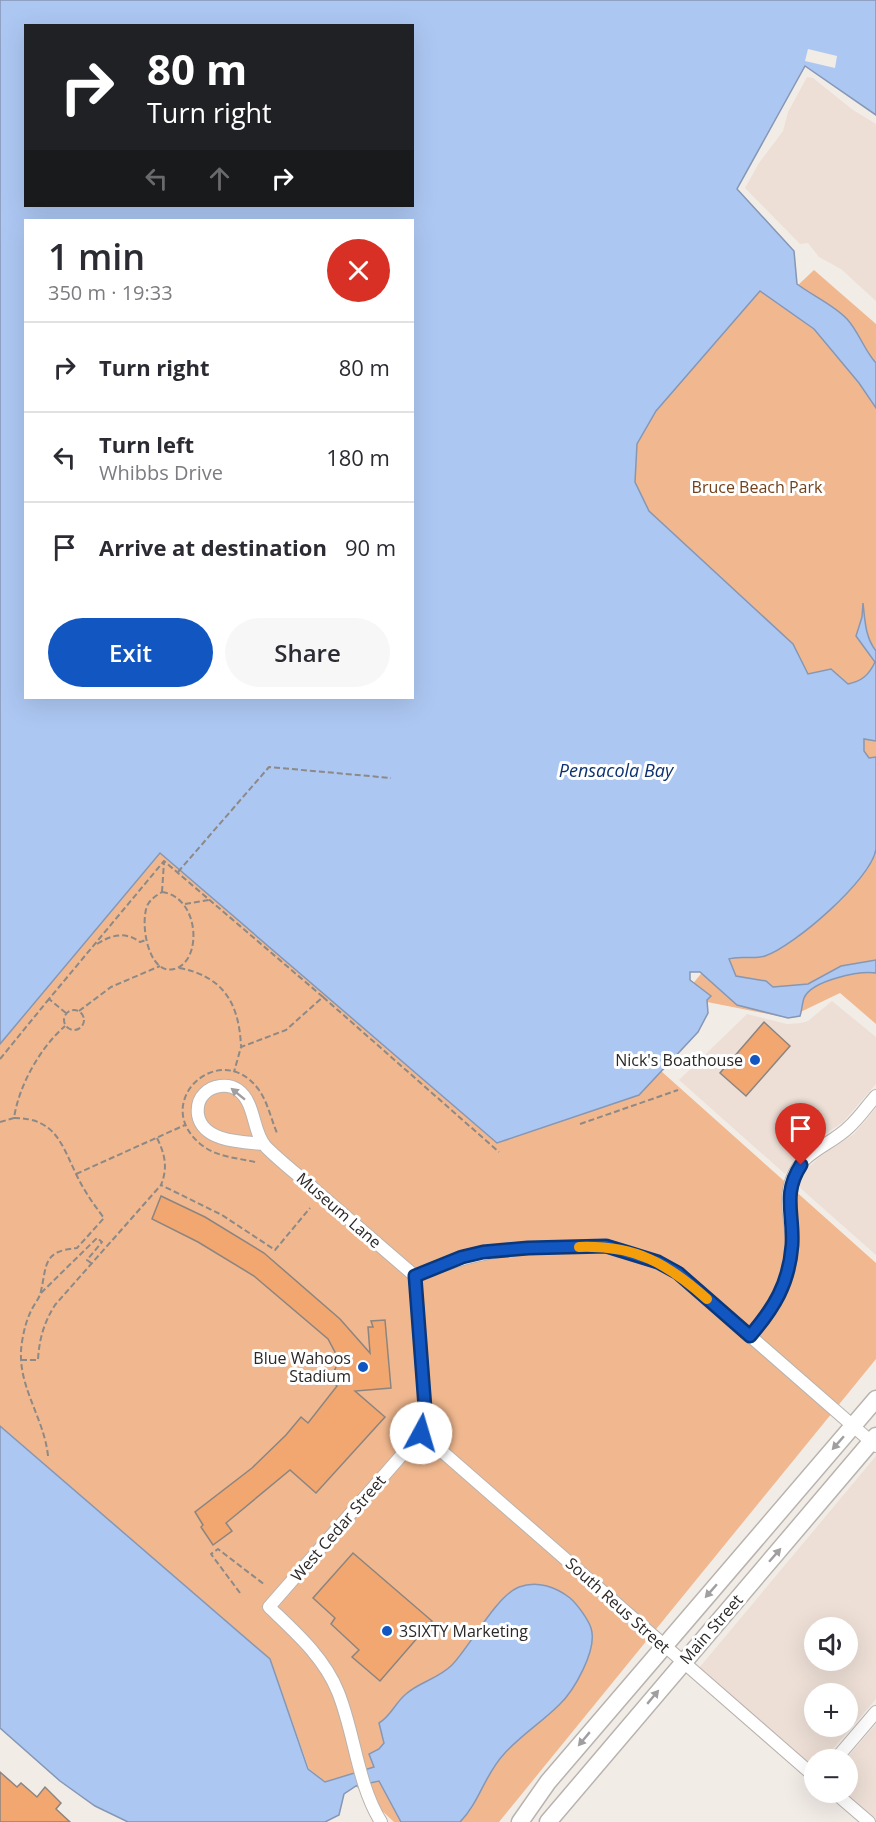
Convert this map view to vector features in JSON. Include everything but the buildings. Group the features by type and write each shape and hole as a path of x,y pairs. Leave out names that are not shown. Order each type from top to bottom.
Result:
{"main road":[{"path":"520,1822 548,1782 876,1399"},
{"name":"Main Street","path":"548,1822 682,1663 874,1442"}],"street":[{"name":"Museum Lane","path":"264,1144 230,1140 213,1135 200,1122 199,1100 205,1092 216,1087 227,1086 237,1089 245,1097 264,1144 415,1276"},
{"path":"750,1336 772,1311 788,1268 792,1245 788,1203 792,1178 814,1150 848,1128 876,1096"},
{"path":"421,1433 426,1421 415,1276 462,1257 483,1252 528,1248 606,1246 658,1262 678,1273 874,1442"},
{"name":"West Cedar Street","path":"378,1817 353,1748 338,1692 326,1668 297,1634 269,1607 421,1433"},
{"name":"South Reus Street","path":"421,1433 804,1767"},
{"path":"844,1749 876,1712"},
{"path":"847,1803 869,1822"}],"path":[{"path":"178,872 269,766 391,778"},
{"path":"164,861 499,1152"},
{"path":"162,892 164,861"},
{"path":"0,1059 164,861"},
{"path":"79,1011 111,987 160,966 172,970 185,963 193,944 192,926 185,904 175,894 162,892 150,901 144,916 146,940 160,966"},
{"path":"185,904 210,900"},
{"path":"94,945 112,935 128,937 140,942 146,940"},
{"path":"179,968 206,976 224,990 234,1009 241,1047 234,1072"},
{"path":"241,1047 286,1030 323,997"},
{"path":"49,999 66,1013"},
{"path":"72,1010 79,1011 83,1016 82,1026 73,1030 65,1026 63,1019 66,1013 72,1010"},
{"path":"14,1118 19,1099 35,1064 45,1047 65,1026"},
{"path":"255,1162 213,1152 195,1140 185,1125 182,1109 191,1086 211,1072 225,1070 234,1072 249,1081 260,1092 277,1133"},
{"path":"580,1124 678,1090"},
{"path":"0,1122 14,1118 31,1119 51,1130 65,1148 76,1174 104,1218 77,1248 61,1250 51,1256 44,1268 41,1293"},
{"path":"76,1174 185,1125"},
{"path":"21,1360 38,1360 39,1346 50,1313 160,1185 165,1173 165,1160 157,1137"},
{"path":"160,1185 222,1215 275,1250 310,1208"},
{"path":"48,1456 44,1427 26,1390 21,1360 27,1319 41,1293 97,1238 102,1242 87,1260 92,1264"},
{"path":"240,1593 211,1554 218,1549 265,1585"}],"shaded area":[{"path":"807,77 813,78 853,110 876,124 876,301 841,269 819,257 808,243 800,244 745,188 759,163 783,131 788,112"},
{"path":"832,1001 876,1037 876,1084 843,1122 809,1145 795,1159 785,1174 679,1080 747,1014 787,1024 801,1023 808,1021"},
{"path":"876,1108 876,1255 798,1186 806,1170 819,1157 854,1134"},
{"path":"876,1456 876,1699 858,1720 858,1683 804,1683 804,1737 843,1737 833,1749 804,1749 804,1758 699,1668"},
{"path":"876,1724 876,1819 857,1803 858,1749 855,1749"}],"green space":[{"name":"Bruce Beach Park","path":"814,270 876,324 876,1024 840,993 788,1018 682,997 735,932 587,484 646,428 656,411 760,290 779,303"},
{"path":"159,852 262,939 639,1095 661,1071 876,1263 876,1359 499,1822 394,1822 346,1777 326,1782 309,1769 270,1659 0,1426 0,1044"}],"water":[{"name":"Pensacola Bay","path":"0,0 876,0 876,115 805,66 737,189 794,251 797,284 836,309 847,319 876,363 876,408 859,383 814,329 760,291 656,411 637,444 635,482 649,511 793,644 808,674 831,669 848,684 861,679 870,670 875,662 856,636 862,617 863,603 868,634 876,651 876,741 864,739 864,751 869,758 876,757 876,849 871,862 847,894 794,940 765,956 729,959 736,976 766,981 773,987 808,984 841,966 876,960 876,973 848,975 816,986 804,998 800,1016 788,1018 737,1005 700,972 690,972 690,980 711,996 707,1000 708,1013 698,1032 639,1095 497,1143 160,853 0,1044"},
{"path":"0,1426 270,1659 308,1769 325,1782 374,1767 369,1754 379,1749 384,1743 379,1723 411,1690 441,1674 452,1665 493,1610 510,1592 519,1587 533,1584 546,1586 565,1594 573,1601 591,1628 591,1647 588,1658 578,1680 565,1699 517,1741 497,1762 472,1806 460,1822 401,1822 379,1781 356,1786 344,1794 339,1815 325,1822 128,1822 95,1806 60,1781 0,1728"}],"pier":[{"path":"808,49 837,56 835,68 805,61"}],"slow traffic":[{"path":"579,1247 606,1246 658,1262 678,1273 707,1299"}],"place":[{"name":"Nick's Boathouse","path":"755,1060"},
{"name":"Blue Wahoos Stadium","path":"363,1367"},
{"name":"3SIXTY Marketing","path":"387,1631"}],"route":[{"path":"421,1433 426,1421 415,1276 462,1257 483,1252 528,1248 606,1246 634,1253 678,1273 750,1336 772,1311 782,1289 792,1245 789,1192 792,1178 801,1165"}]}
